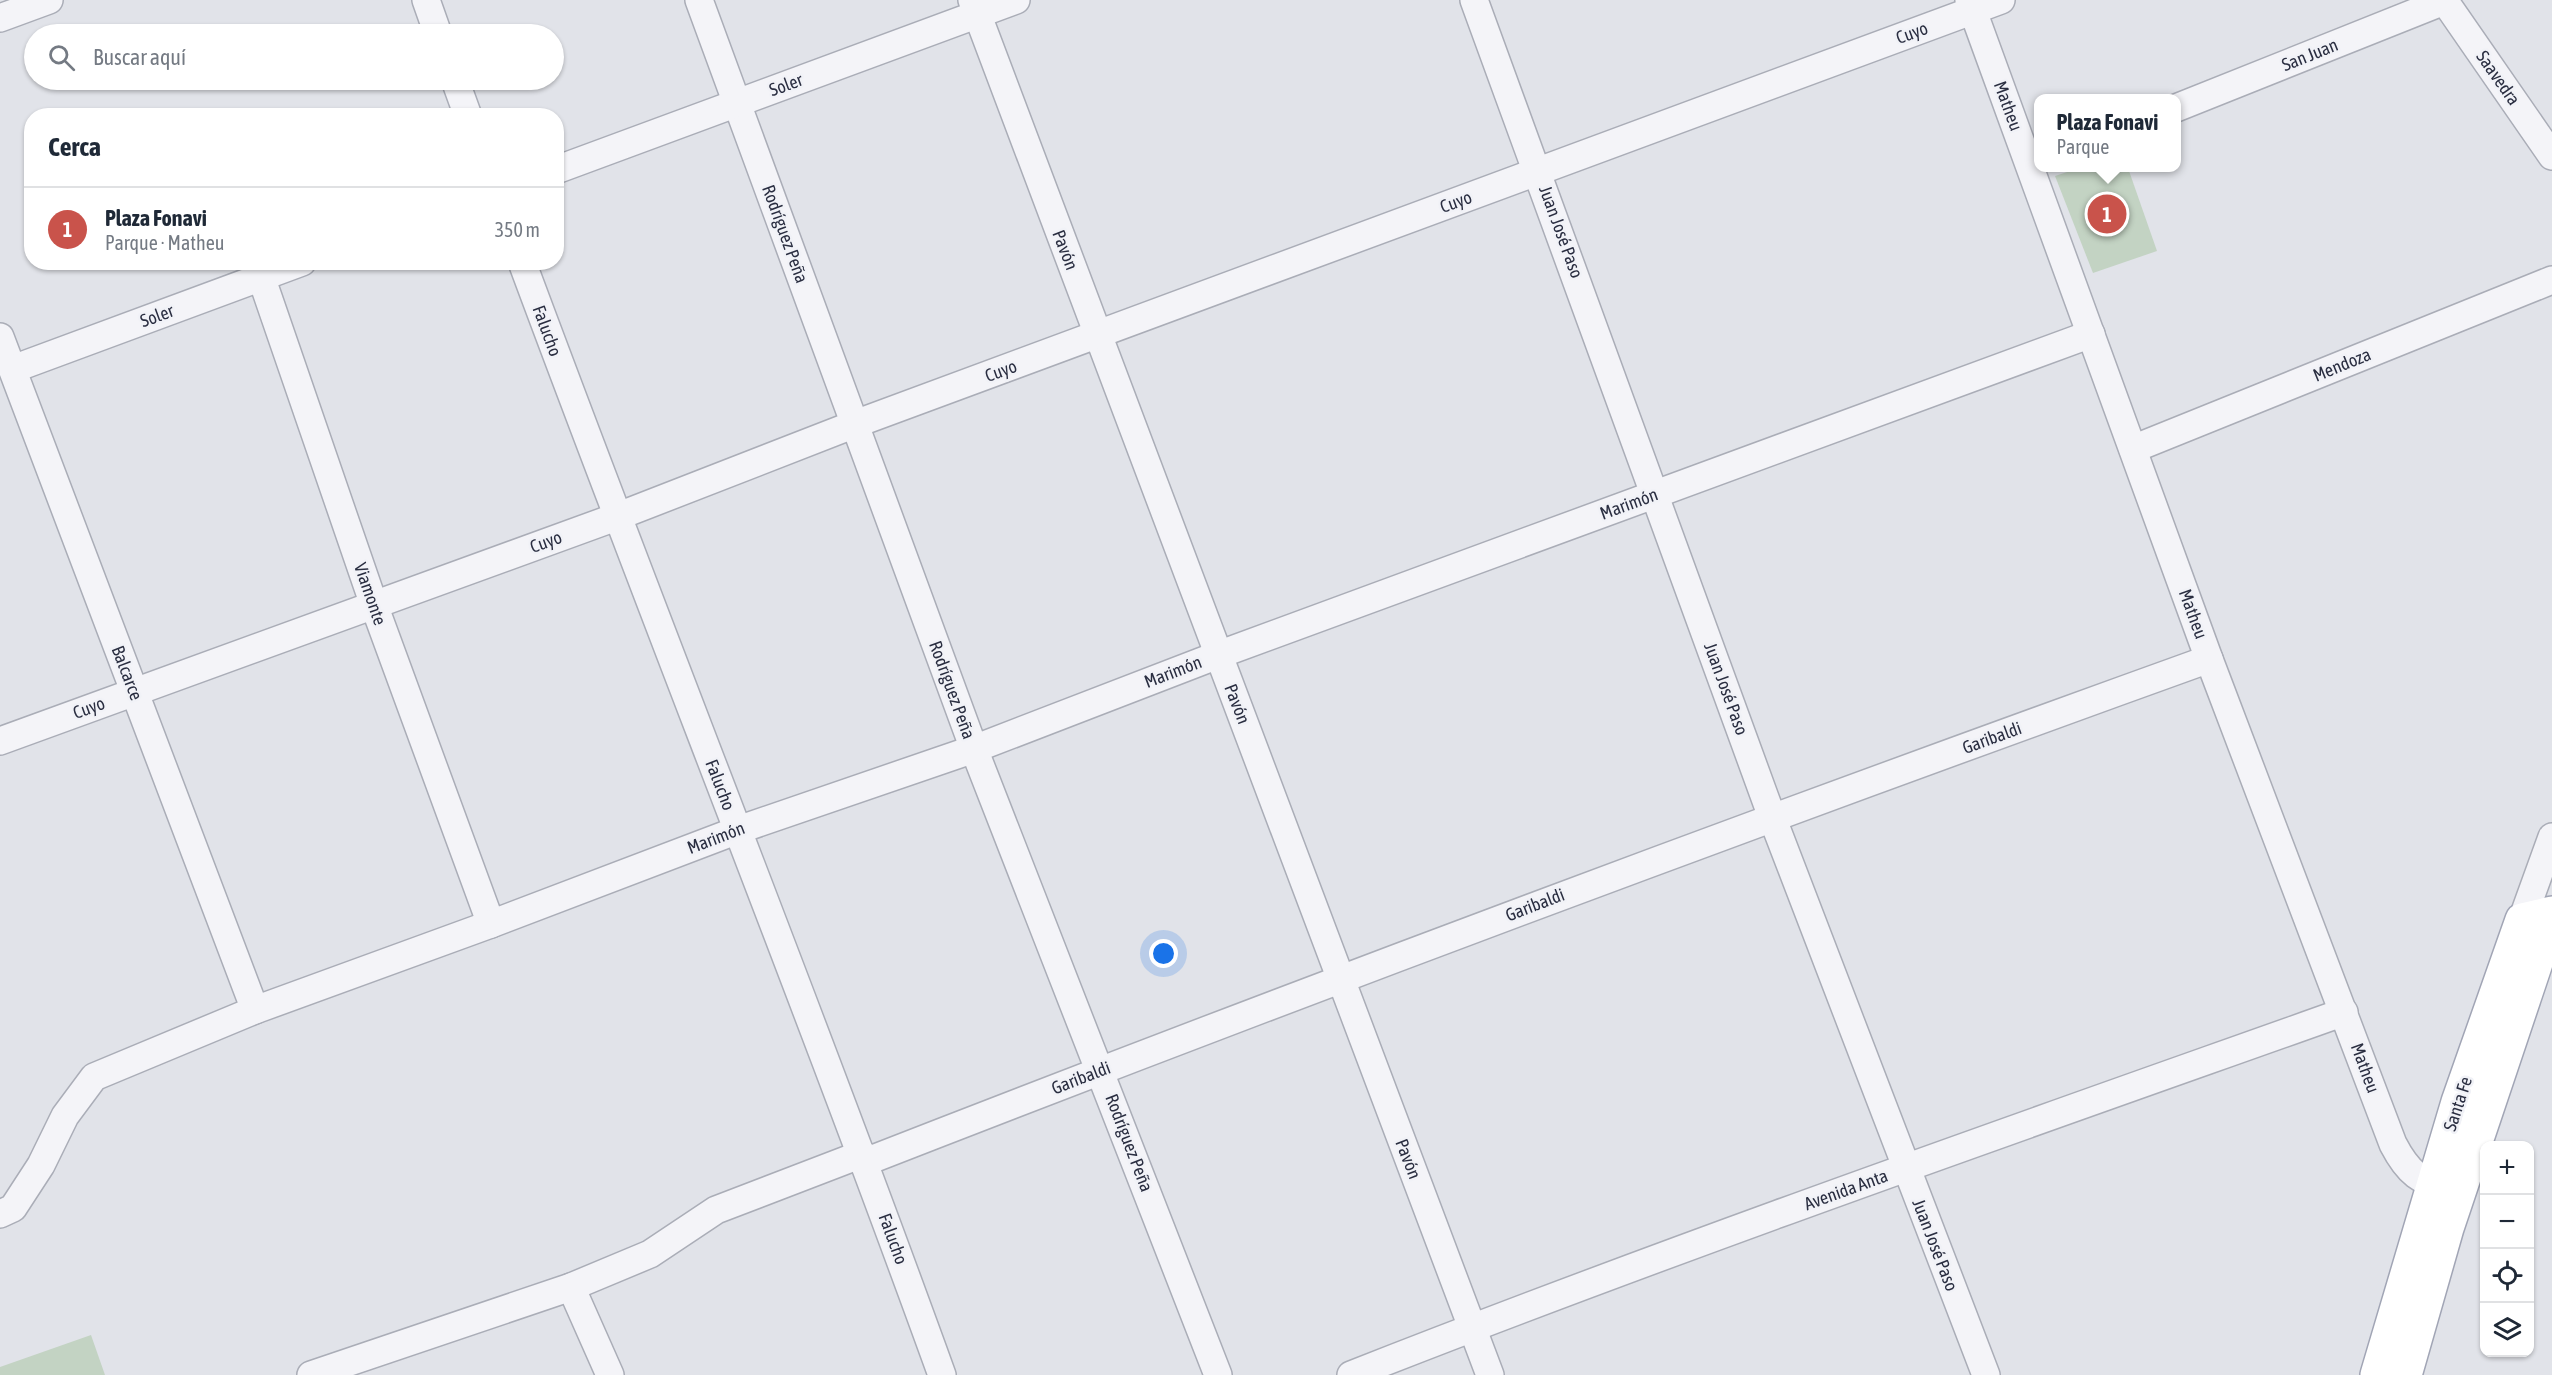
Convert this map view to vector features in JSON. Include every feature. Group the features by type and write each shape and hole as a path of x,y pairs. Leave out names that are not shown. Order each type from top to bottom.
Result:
{"main road":[{"name":"Santa Fe","path":"2377,1375 2446,1188 2539,987 2542,916"},
{"name":"Santa Fe","path":"2405,1375 2446,1188 2492,1005 2542,916"},
{"path":"2492,1005 2539,987"}],"street":[{"path":"0,18 50,0"},
{"path":"426,0 434,24"},
{"name":"Rodríguez Peña","path":"699,0 974,749 1218,1375"},
{"name":"Soler","path":"564,167 737,103 974,7 1016,0"},
{"name":"Juan José Paso","path":"1474,0 1539,171 1772,817 1986,1375"},
{"name":"Cuyo","path":"0,741 616,517 855,424 1539,171 1971,5 2001,0"},
{"name":"San Juan","path":"2181,106 2444,1"},
{"name":"Saavedra","path":"2444,1 2552,156"},
{"name":"Matheu","path":"1971,5 2034,165"},
{"name":"Pavón","path":"974,7 1490,1375"},
{"path":"459,90 465,108"},
{"name":"Matheu","path":"2036,172 2091,334 2209,659 2398,1155 2403,1165 2446,1188"},
{"name":"Soler","path":"13,369 258,270"},
{"name":"Viamonte","path":"258,270 374,605 491,924"},
{"name":"Falucho","path":"525,270 616,517 864,1158 942,1375"},
{"name":"Mendoza","path":"2133,449 2552,280"},
{"name":"Marimón","path":"0,1214 13,1208 41,1165 65,1116 94,1077 255,1010 491,924 738,830 974,749 1218,655 2091,334"},
{"name":"Balcarce","path":"0,337 255,1010"},
{"name":"Garibaldi","path":"311,1375 571,1287 650,1254 716,1210 1101,1070 1772,817 2209,659"},
{"name":"Santa Fe","path":"2542,916 2552,837"},
{"name":"Avenida Anta","path":"1351,1375 1472,1327 1905,1168 2344,1012"},
{"path":"571,1287 610,1375"}],"green space":[{"path":"2067,172 2129,172 2157,251 2093,273 2055,176"},
{"path":"91,1335 105,1375 0,1375 0,1367"}],"place":[{"name":"Plaza Fonavi","path":"2107,214"}]}
